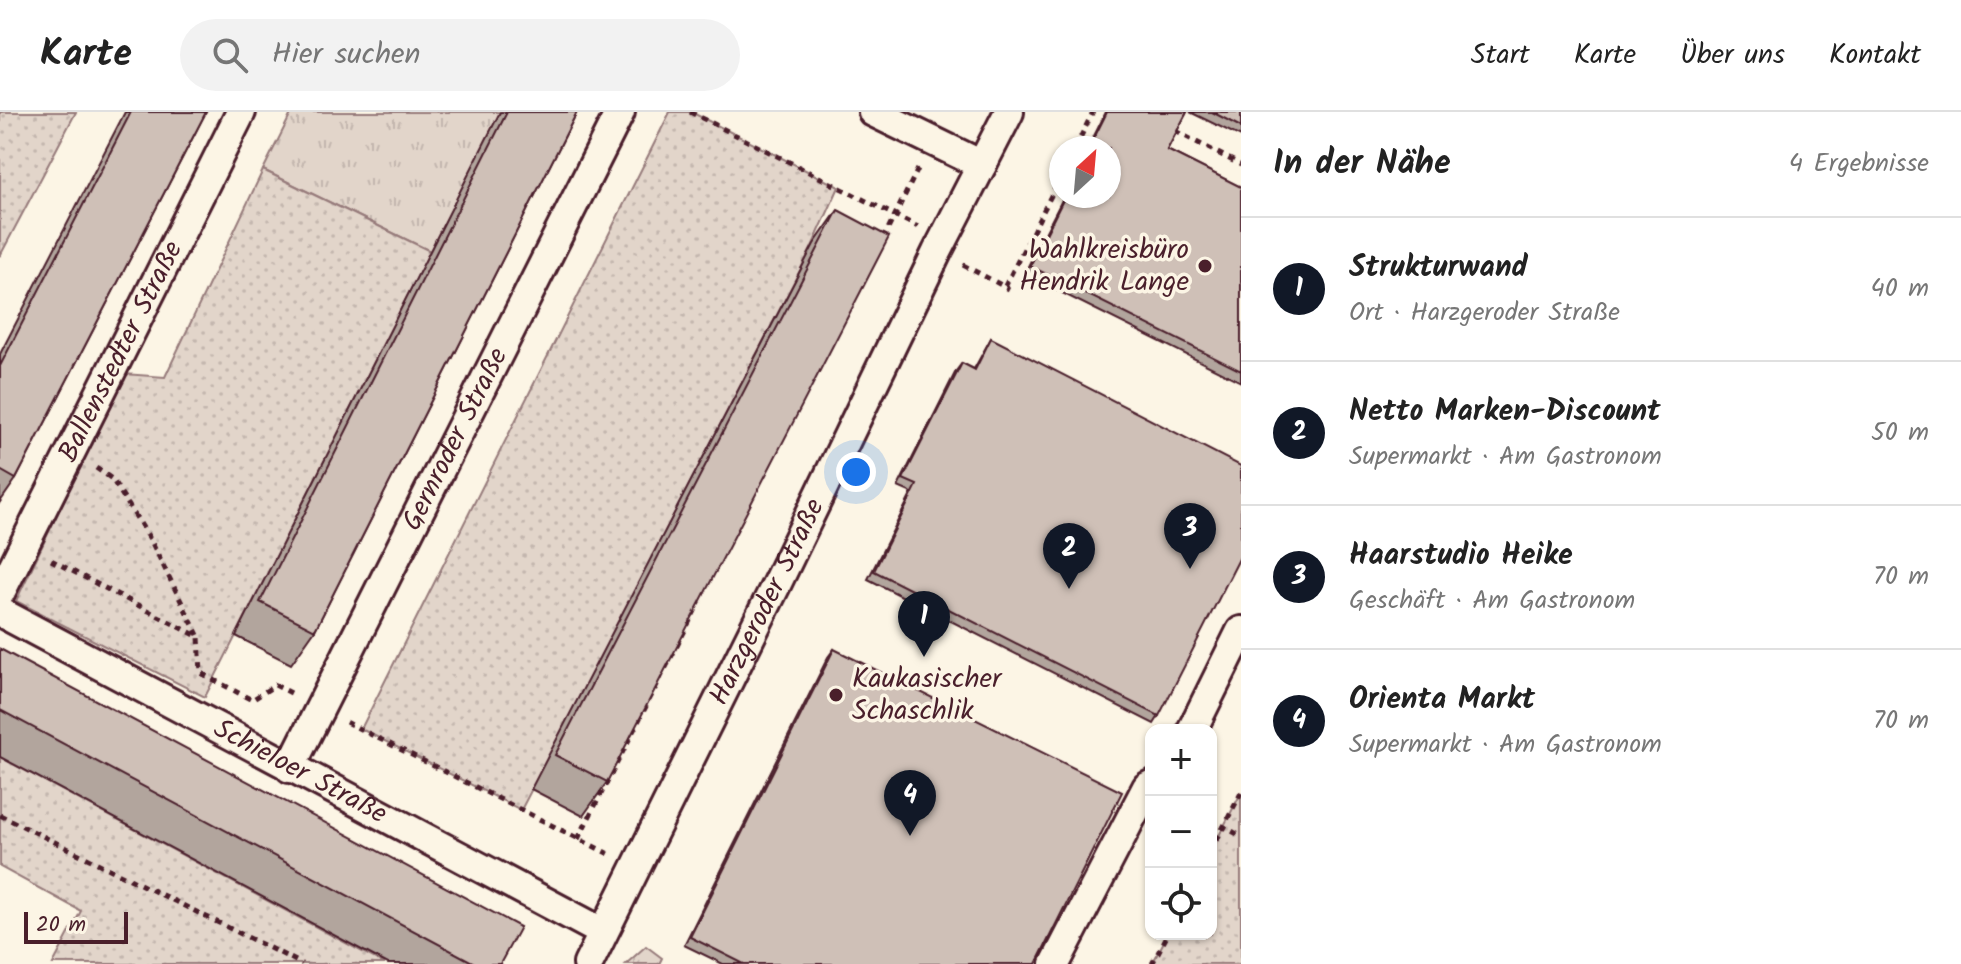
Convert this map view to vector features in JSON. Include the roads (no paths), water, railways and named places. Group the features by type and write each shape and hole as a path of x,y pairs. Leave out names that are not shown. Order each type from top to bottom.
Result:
{"street":[{"name":"Ballenstedter Straße","path":"0,593 241,112"},
{"name":"Gernroder Straße","path":"290,768 620,112"},
{"path":"873,112 982,165"},
{"name":"Harzgeroder Straße","path":"588,964 940,246 1009,112"},
{"name":"Schieloer Straße","path":"0,612 602,932"},
{"path":"1195,724 1241,631"},
{"path":"1055,964 1145,791"}],"place":[{"name":"Wahlkreisbüro Hendrik Lange","path":"1205,266"},
{"name":"Haarstudio Heike","path":"1190,569"},
{"name":"Netto Marken-Discount","path":"1069,589"},
{"name":"Strukturwand","path":"924,657"},
{"name":"Kaukasischer Schaschlik","path":"836,695"},
{"name":"Orienta Markt","path":"910,836"}]}
